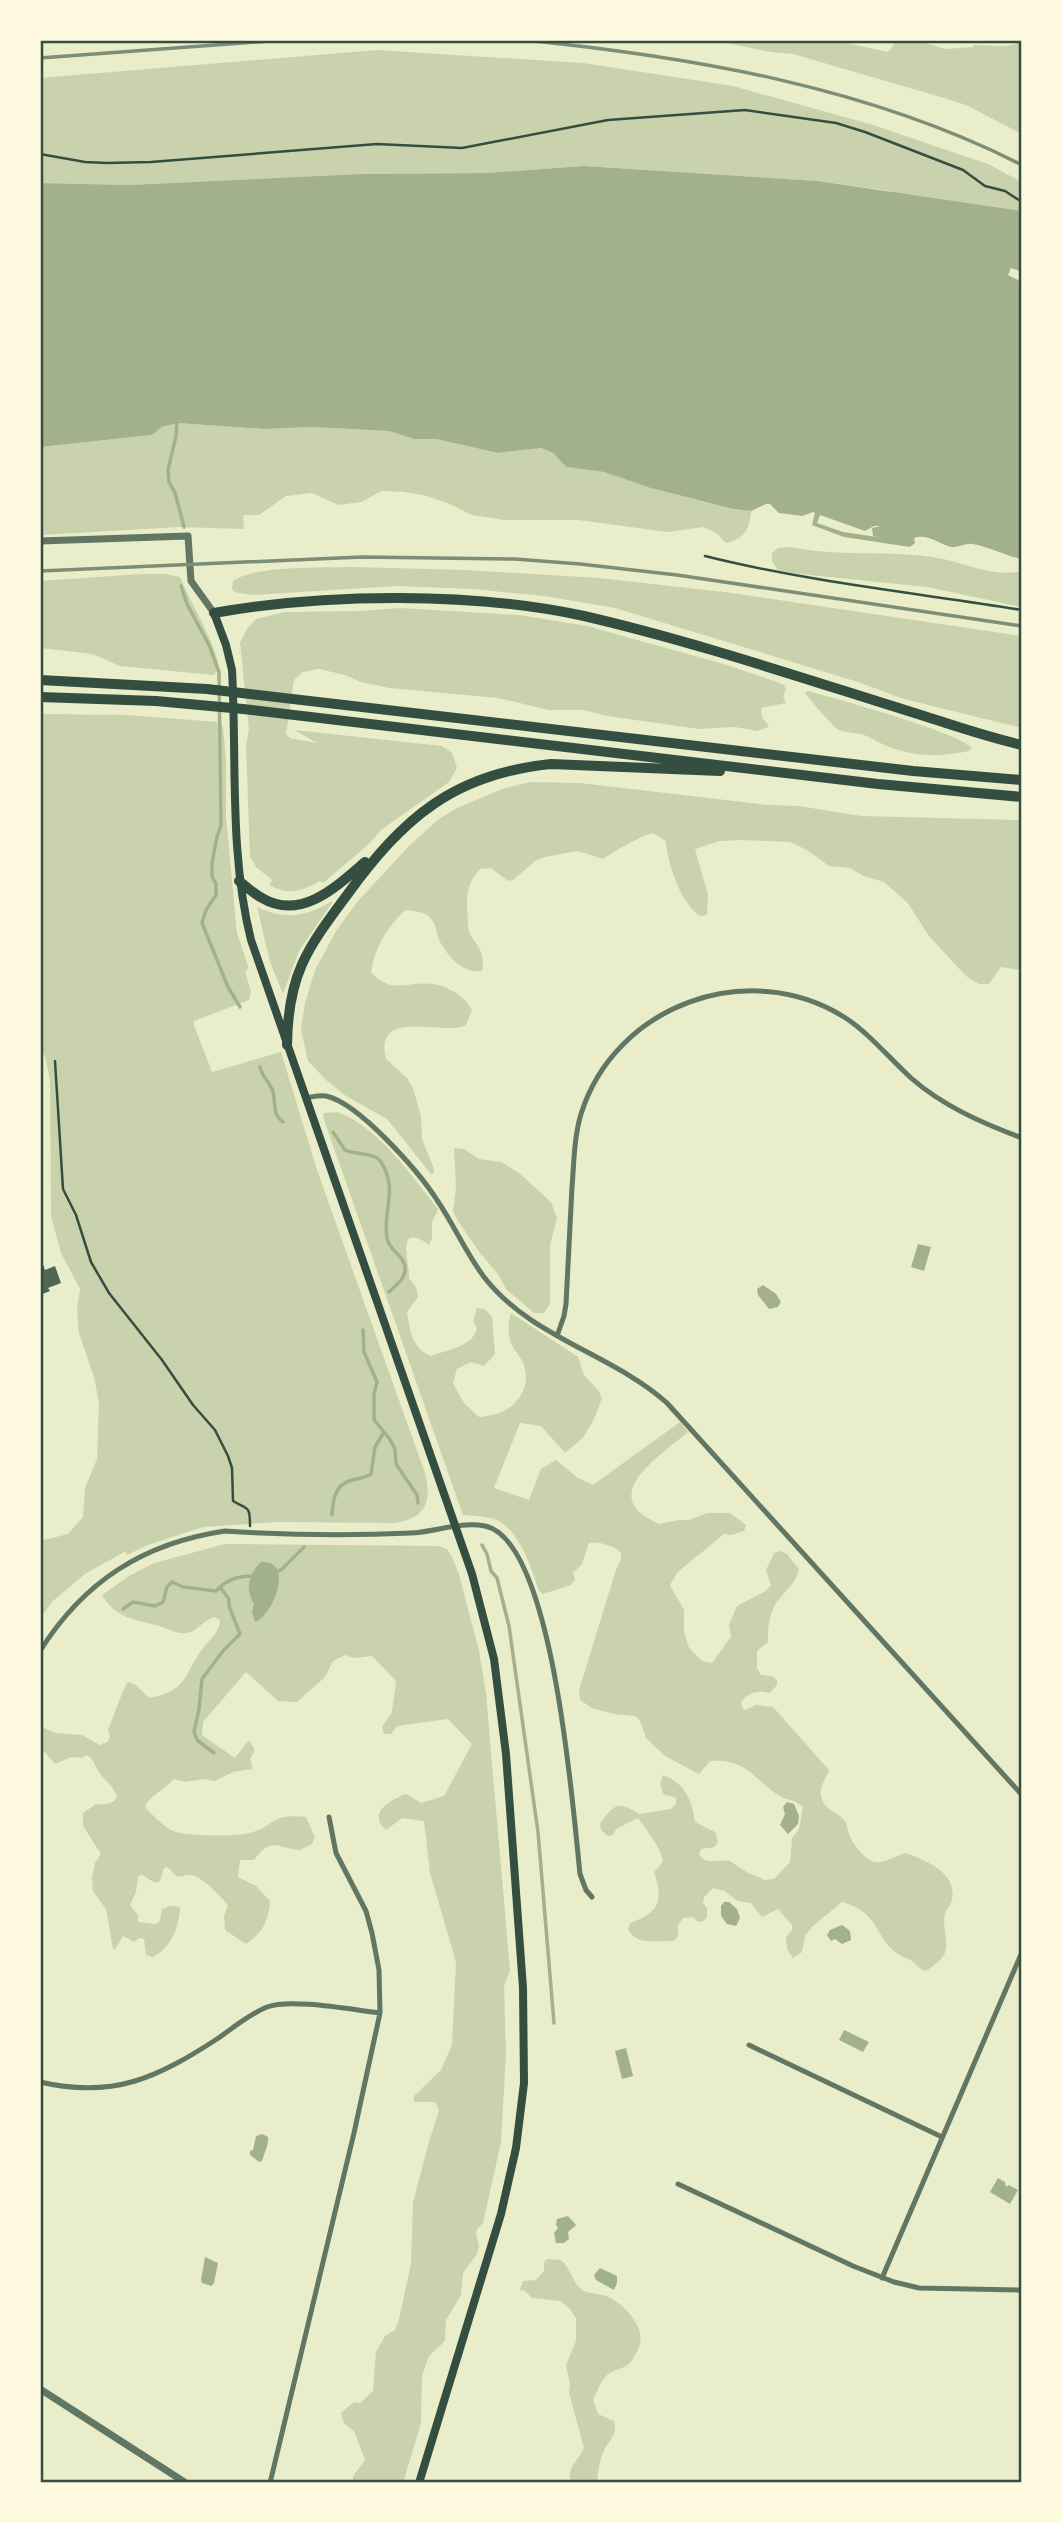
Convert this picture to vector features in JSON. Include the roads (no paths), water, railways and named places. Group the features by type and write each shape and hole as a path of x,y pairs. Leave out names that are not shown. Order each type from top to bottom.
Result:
{"highway":[{"path":"214,613 275,604 399,599 492,603 552,610 666,637 1022,745"},
{"path":"40,680 157,685 299,699 913,771 1022,780"},
{"path":"40,697 156,701 1022,797"},
{"path":"239,881 261,898 274,904 288,907 303,905 335,887 416,816 458,789 485,777 527,767 551,764 797,774"},
{"path":"288,1045 290,996 306,955 337,907 382,848"}],"main road":[{"path":"214,613 232,670 239,881 251,940 478,1592 498,1682 506,1754 519,1918 525,2049 520,2117 501,2214 419,2483"}],"street":[{"path":"40,541 188,536 191,581 214,613"},
{"path":"557,1336 566,1304 576,1132 587,1098 619,1047 653,1020 685,1002 717,993 751,989 809,1000 857,1026 911,1078 937,1098 969,1116 1022,1138"},
{"path":"305,1098 326,1096 334,1099 388,1141 426,1183 475,1264 493,1288 517,1311 557,1336 631,1375 667,1403 1022,1795"},
{"path":"40,1651 62,1618 121,1566 195,1535 225,1531 414,1533 481,1525 495,1530 515,1550 525,1571 551,1650 580,1874 592,1897"},
{"path":"271,2483 380,2013 379,1970 371,1928 360,1899 336,1853 329,1817"},
{"path":"882,2278 1022,1952"},
{"path":"40,2082 82,2088 136,2082 171,2068 256,2013 278,2004 380,2013"},
{"path":"749,2045 942,2137"},
{"path":"678,2184 882,2278 919,2288 1022,2290"},
{"path":"40,2389 186,2483"}],"waterway":[{"path":"177,421 168,470 169,482 175,493 184,527"},
{"path":"181,586 219,672 221,825 212,863 216,895 206,910 202,923 228,987 240,1007"},
{"path":"260,1067 273,1092 277,1116 283,1122"},
{"path":"333,1132 345,1150 378,1159 386,1172 389,1182 386,1219 388,1243 405,1265 402,1279 389,1292"},
{"path":"363,1330 364,1352 377,1382 374,1420 395,1449 396,1464 417,1495 418,1503"},
{"path":"332,1515 335,1495 340,1487 344,1483 371,1474 375,1447 384,1432"},
{"path":"482,1545 491,1571 497,1578 509,1626 538,1832 554,2023"},
{"path":"275,1573 304,1547"},
{"path":"123,1609 133,1602 155,1606 163,1602 167,1587 172,1582 183,1587 216,1591 233,1579 254,1576"},
{"path":"214,1753 197,1740 194,1732 202,1679 240,1634 229,1599 220,1587"}],"railway":[{"path":"40,58 283,40"},
{"path":"524,40 652,56 779,80 903,115 964,138 1022,165"},
{"path":"40,571 362,557 515,559 677,575 1022,626"}]}
